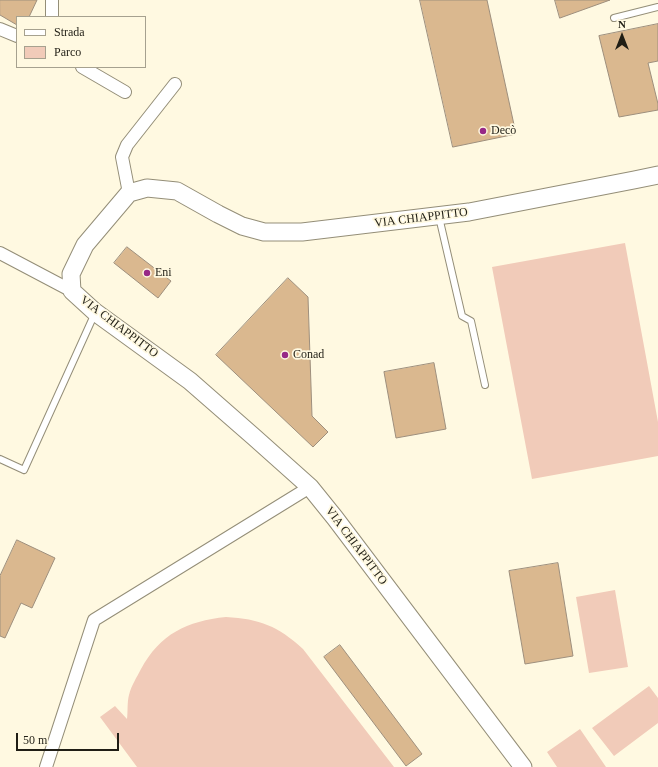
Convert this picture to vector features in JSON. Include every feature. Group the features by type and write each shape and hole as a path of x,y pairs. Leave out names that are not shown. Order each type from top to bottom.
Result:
{"street":[{"path":"52,0 52,16"},
{"path":"0,29 16,36"},
{"path":"84,68 125,92"},
{"path":"129,193 122,157 127,145 175,84"},
{"name":"VIA CHIAPPITTO","path":"523,767 310,487 190,381 95,312 72,291 71,274 85,245 129,193 147,188 177,191 242,226 264,232 302,232 469,212 658,174"},
{"path":"0,253 72,291"},
{"path":"46,767 94,620 310,487"}],"lane":[{"path":"614,18 658,7"},
{"path":"439,216 462,316 471,321 485,385"},
{"path":"0,459 24,470 95,312"}],"green space":[{"path":"625,243 658,422 658,456 532,479 492,267"},
{"path":"615,590 628,667 589,673 576,597"},
{"path":"226,617 249,620 268,625 277,629 303,649 394,767 137,767 100,717 115,706 127,719 128,698 133,685 149,657 166,638 187,626"},
{"path":"649,686 658,698 658,723 614,756 592,728"},
{"path":"580,729 606,767 557,767 547,752"}],"building":[{"path":"0,0 37,0 29,16 16,16 16,24 0,15"},
{"path":"420,0 487,0 516,134 453,147"},
{"path":"555,0 610,0 560,18"},
{"path":"658,24 658,61 648,63 658,104 658,110 619,117 599,36"},
{"path":"127,247 171,281 158,298 114,263"},
{"path":"288,278 308,297 312,416 328,432 313,447 216,355"},
{"path":"434,363 446,429 396,438 384,372"},
{"path":"17,540 55,558 32,608 21,603 5,638 0,636 0,576"},
{"path":"558,563 573,656 525,664 509,571"},
{"path":"340,645 422,754 406,766 324,657"}],"place":[{"name":"Decò","path":"483,131"},
{"name":"Eni","path":"147,273"},
{"name":"Conad","path":"285,355"}]}
